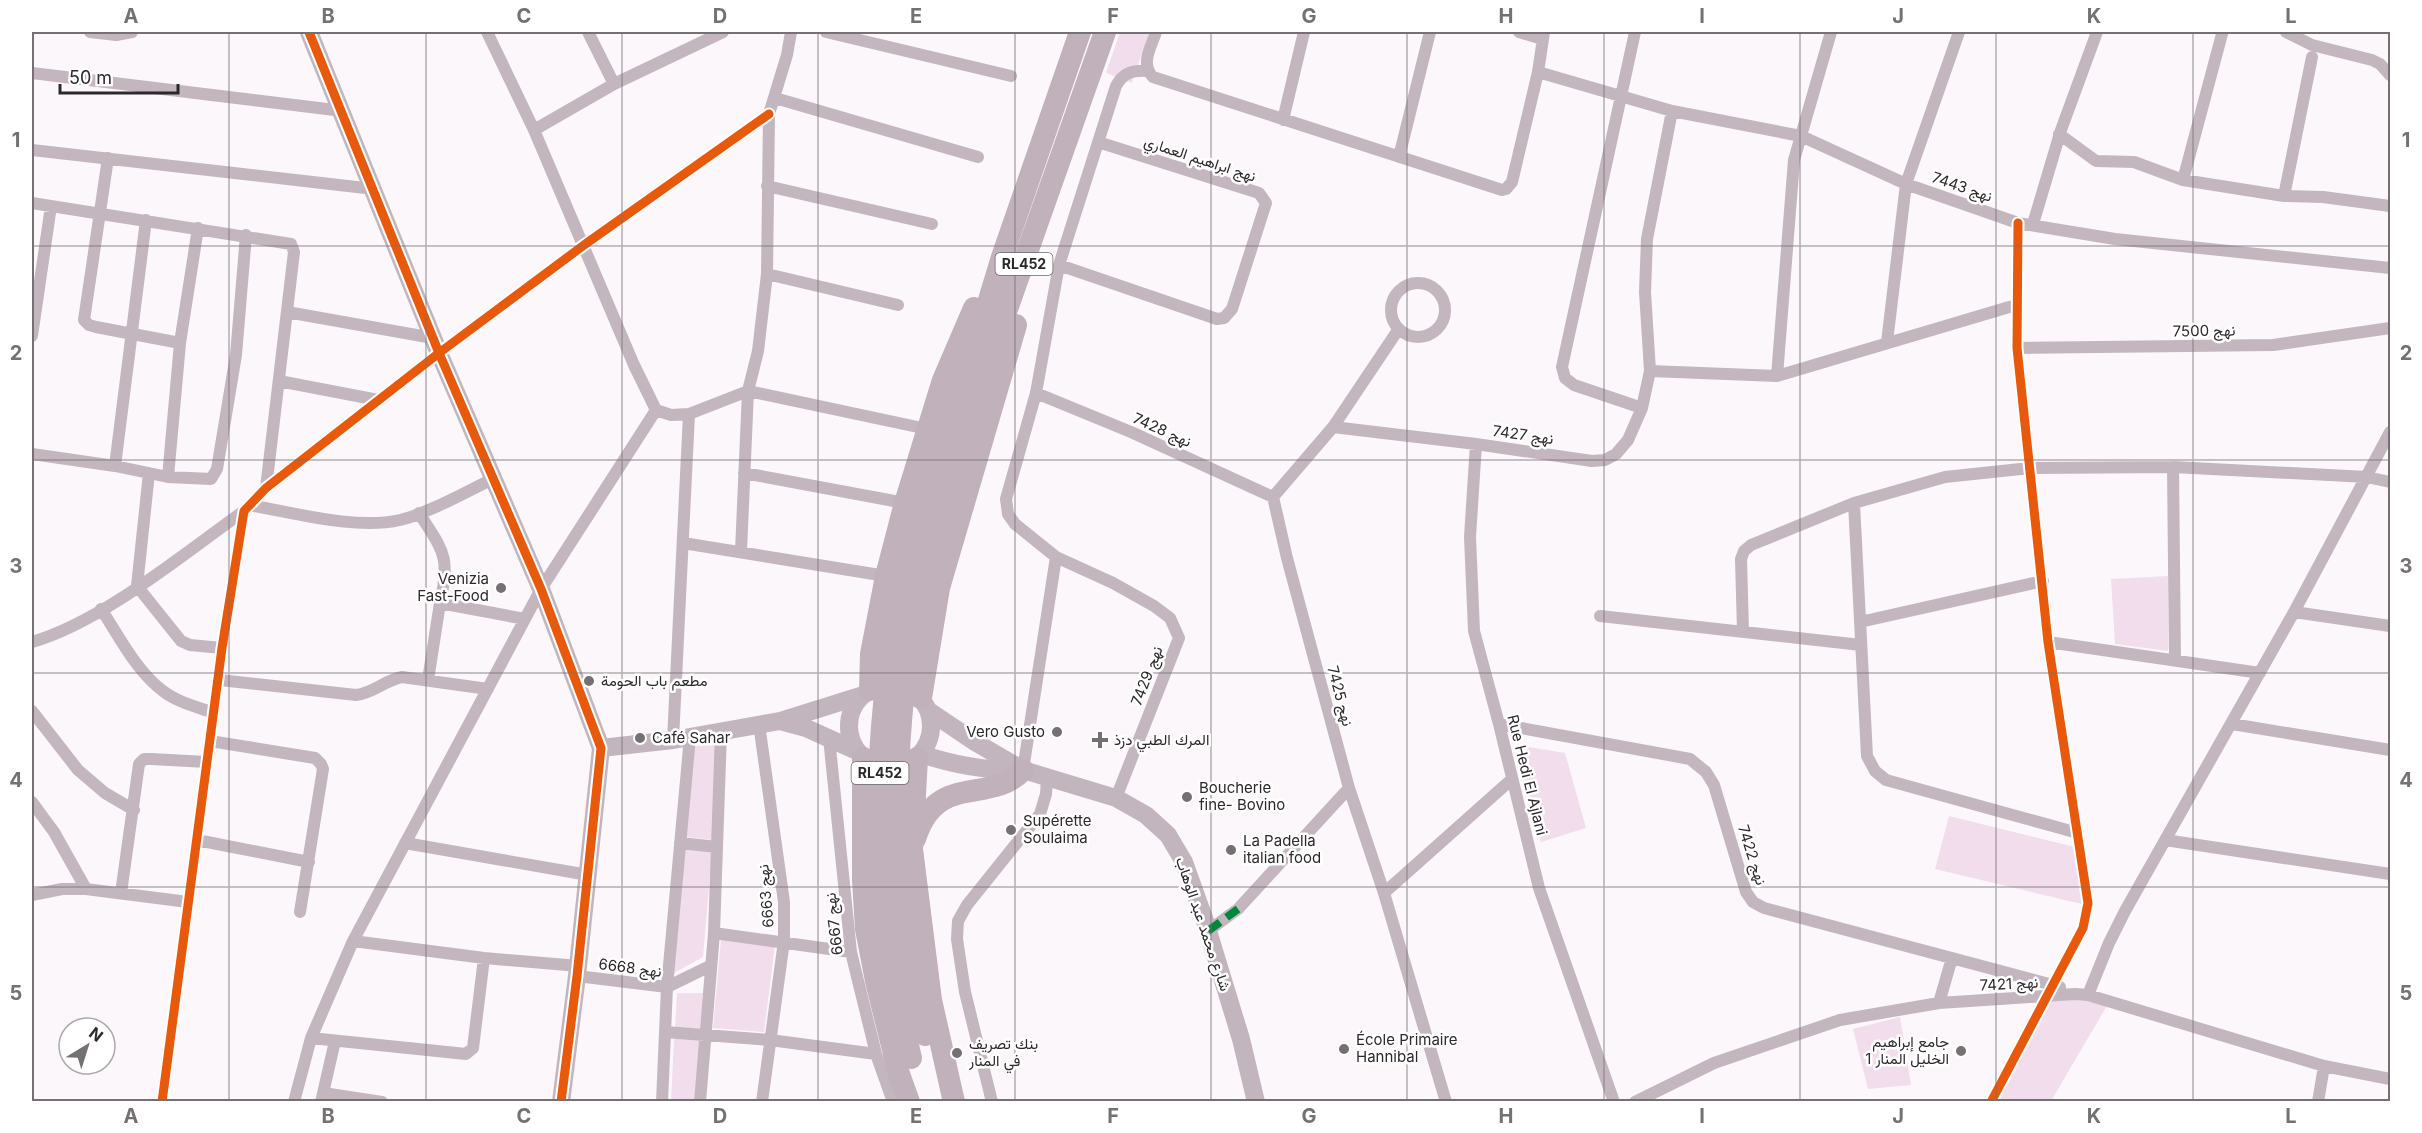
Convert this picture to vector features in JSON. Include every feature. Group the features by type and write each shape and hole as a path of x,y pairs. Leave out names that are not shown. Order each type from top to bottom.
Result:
{"highway":[{"name":"RL452","path":"922,1101 893,980 881,896 882,718 896,621 936,493 976,343 1002,257 1080,32"},
{"name":"RL452","path":"943,1101 909,968 897,838 900,744 913,624 936,493 1024,265 1105,32"},
{"path":"866,692 886,576 927,429 959,340 980,292 1002,257"},
{"path":"925,705 939,588 1019,314 1024,265"},
{"path":"860,755 866,929 898,1074 909,1101"},
{"path":"919,756 912,849 931,1000 954,1101"},
{"path":"912,849 924,821 932,809 944,799 958,792 1008,783 1023,770"}],"street":[{"path":"90,32 116,35 132,32"},
{"path":"309,32 343,111 436,345 541,589 601,748 578,971 561,1101"},
{"path":"487,32 534,130 634,365 656,410 671,415 689,414 748,391 927,429"},
{"path":"588,32 614,84"},
{"path":"534,130 614,84 723,32"},
{"path":"741,551 748,391 758,351 767,274 769,114 787,55 791,32"},
{"path":"826,32 1011,76"},
{"path":"1156,32 1145,63 1147,71 1153,77 1502,190 1512,182 1538,72 1543,35 1519,32"},
{"path":"1283,120 1304,32"},
{"path":"1400,158 1430,32"},
{"path":"1635,32 1562,367 1565,378 1574,385 1642,408"},
{"path":"1776,376 1794,160 1831,32"},
{"path":"1887,342 1906,184 1959,32"},
{"path":"2286,32 2313,45 2372,60 2380,64 2391,75"},
{"path":"2033,224 2092,33"},
{"path":"2183,180 2222,34"},
{"path":"2284,196 2312,57"},
{"path":"1036,393 1059,266 1116,86 1121,77 1137,71 1147,71"},
{"name":"نهج 7443","path":"1538,72 1672,111 1800,136 1906,184 2018,223 2115,239 2391,268"},
{"path":"32,73 343,111"},
{"path":"775,98 978,157"},
{"name":"نهج 7427","path":"1332,427 1476,444 1592,461 1605,460 1616,454 1628,440 1642,408 1650,371 1645,292 1647,239 1672,111"},
{"path":"32,642 71,628 137,586 246,508 266,488 378,400 436,345 584,245 769,114"},
{"path":"2060,134 2096,161 2134,162 2183,180 2284,196 2390,203"},
{"name":"نهج ابراهيم العماري","path":"1059,266 1217,319 1224,318 1232,309 1266,203 1259,193 1098,142"},
{"path":"32,150 374,189"},
{"path":"108,158 102,214 84,320 89,325 180,343"},
{"path":"767,186 932,224"},
{"path":"32,203 287,242 293,247 266,488"},
{"path":"32,336 51,206"},
{"path":"115,466 146,220"},
{"path":"1991,1101 2083,928 2087,915 2088,892 2048,642 2018,348 2016,305 2018,223"},
{"path":"168,477 180,343 198,228"},
{"path":"32,454 115,466 168,477 211,479 217,469 236,355 246,236"},
{"path":"767,274 898,305"},
{"path":"1417,283 1436,290 1445,309 1443,320 1437,329 1429,335 1419,337 1398,330 1390,311 1392,300 1398,291 1407,285 1417,283"},
{"path":"1650,371 1776,376 2016,305"},
{"path":"287,312 436,345"},
{"name":"نهج 7500","path":"2018,348 2273,345 2391,328"},
{"path":"1273,497 1332,427 1398,330"},
{"path":"279,381 378,400"},
{"name":"نهج 7428","path":"1036,393 1131,432 1273,497"},
{"name":"نهج 7429","path":"1036,393 1006,499 1008,514 1015,524 1056,557 1113,583 1154,606 1170,618 1179,638 1116,798"},
{"path":"295,1101 311,1038 353,941 541,589 656,410"},
{"path":"662,1101 667,987 680,843 683,543 689,414"},
{"path":"2088,995 2109,944 2294,612 2391,432"},
{"name":"Rue Hedi El Ajlani","path":"1476,444 1470,537 1474,631 1539,888 1614,1101"},
{"path":"2173,467 2175,659"},
{"path":"1743,631 1741,559 1744,550 1750,545 1854,503 1945,477 2030,468 2173,467 2367,477 2391,482"},
{"path":"149,473 137,586 181,641 190,645 222,648"},
{"path":"744,473 905,503"},
{"path":"246,508 361,524 403,520 494,479"},
{"name":"نهج 7425","path":"1273,497 1287,558 1349,788 1384,893 1446,1101"},
{"path":"1854,503 1867,756 1875,771 1886,780 2078,833"},
{"path":"162,1101 222,648 246,508"},
{"path":"419,513 446,559 428,680"},
{"path":"683,543 886,576"},
{"path":"1023,770 1056,557"},
{"path":"1860,621 2043,581"},
{"path":"440,603 525,619"},
{"path":"101,609 134,658 157,686 181,700 214,713"},
{"path":"2294,612 2391,626"},
{"path":"1600,616 1861,645"},
{"path":"2048,642 2260,673"},
{"path":"219,680 356,694 370,693 397,678 488,689"},
{"path":"601,748 681,739 780,721 891,685 902,686 975,742 1023,770"},
{"path":"860,755 850,737 849,722 853,707 866,692"},
{"path":"780,721 806,728 829,738 871,763 890,768 900,767 919,756 929,741 932,726 925,705"},
{"path":"32,711 78,770 105,793 134,810"},
{"name":"نهج 6663","path":"759,724 784,902 784,941 762,1101"},
{"name":"نهج 7422","path":"1499,724 1690,759 1706,772 1714,785 1746,892 1753,902 1764,908 2054,984 2074,994"},
{"path":"2232,724 2391,750"},
{"path":"700,1101 714,933 721,732"},
{"name":"نهج 6667","path":"829,738 851,952 876,1054 893,1101"},
{"path":"210,741 315,758 321,764 323,770 300,912"},
{"path":"919,756 981,769 1023,770"},
{"path":"121,893 134,810 137,768 144,759 207,762"},
{"name":"شارع محمد عبد الوهاب","path":"1023,770 1116,798 1146,815 1168,836 1184,862 1208,931 1241,1039 1256,1101"},
{"path":"992,1101 965,992 957,939 958,921 967,905 1040,814 1046,794 1047,778"},
{"path":"1384,893 1512,779"},
{"path":"1208,931 1238,909 1349,788"},
{"path":"32,802 54,832 86,889"},
{"path":"196,840 309,862"},
{"path":"2165,840 2391,874"},
{"path":"405,843 588,875"},
{"path":"680,843 717,847"},
{"path":"32,895 86,889 188,902"},
{"path":"714,933 851,952"},
{"name":"نهج 6668","path":"353,941 578,971 667,987 710,966"},
{"path":"311,1038 466,1054 473,1048 483,958"},
{"path":"1939,1003 1952,958"},
{"name":"نهج 7421","path":"1635,1101 1714,1063 1840,1020 1939,1003 2074,994 2088,995 2324,1066 2391,1079"},
{"path":"665,1032 770,1040 876,1054"},
{"path":"335,1041 322,1097 382,1101"},
{"path":"2318,1101 2324,1066"}],"shaded area":[{"path":"1120,32 1149,32 1132,83 1106,73"},
{"path":"2168,576 2168,651 2115,644 2111,579"},
{"path":"716,743 713,840 686,837 691,747"},
{"path":"1522,746 1565,753 1586,828 1541,842 1517,748"},
{"path":"1949,816 2079,848 2086,905 1935,869"},
{"path":"685,849 712,851 703,957 674,973"},
{"path":"721,939 775,945 764,1032 713,1028"},
{"path":"677,993 703,993 700,1029 675,1028"},
{"path":"2080,998 2108,1004 2051,1101 1988,1102 2044,1001"},
{"path":"1900,1017 1911,1085 1868,1089 1853,1029"},
{"path":"674,1039 700,1039 696,1101 671,1102"}],"marked path":[{"path":"1208,931 1238,909"}],"cycle path":[{"path":"309,32 439,353 541,589 601,748 561,1102"},
{"path":"162,1102 222,648 244,511 266,488 439,353 584,245 769,114"},
{"path":"1991,1102 2083,928 2088,903 2048,642 2017,348 2018,223"}],"place":[{"name":"Venizia Fast-Food","path":"501,588"},
{"name":"مطعم باب الحومة","path":"589,681"},
{"name":"Vero Gusto","path":"1057,732"},
{"name":"Café Sahar","path":"640,738"},
{"name":"المرك الطبي دزذ","path":"1100,740"},
{"name":"Boucherie fine- Bovino","path":"1187,797"},
{"name":"Supérette Soulaima","path":"1011,830"},
{"name":"La Padella italian food","path":"1231,850"},
{"name":"École Primaire Hannibal","path":"1344,1049"},
{"name":"جامع إبراهيم الخليل المنار 1","path":"1961,1051"},
{"name":"بنك تصريف في المنار","path":"957,1053"}]}
